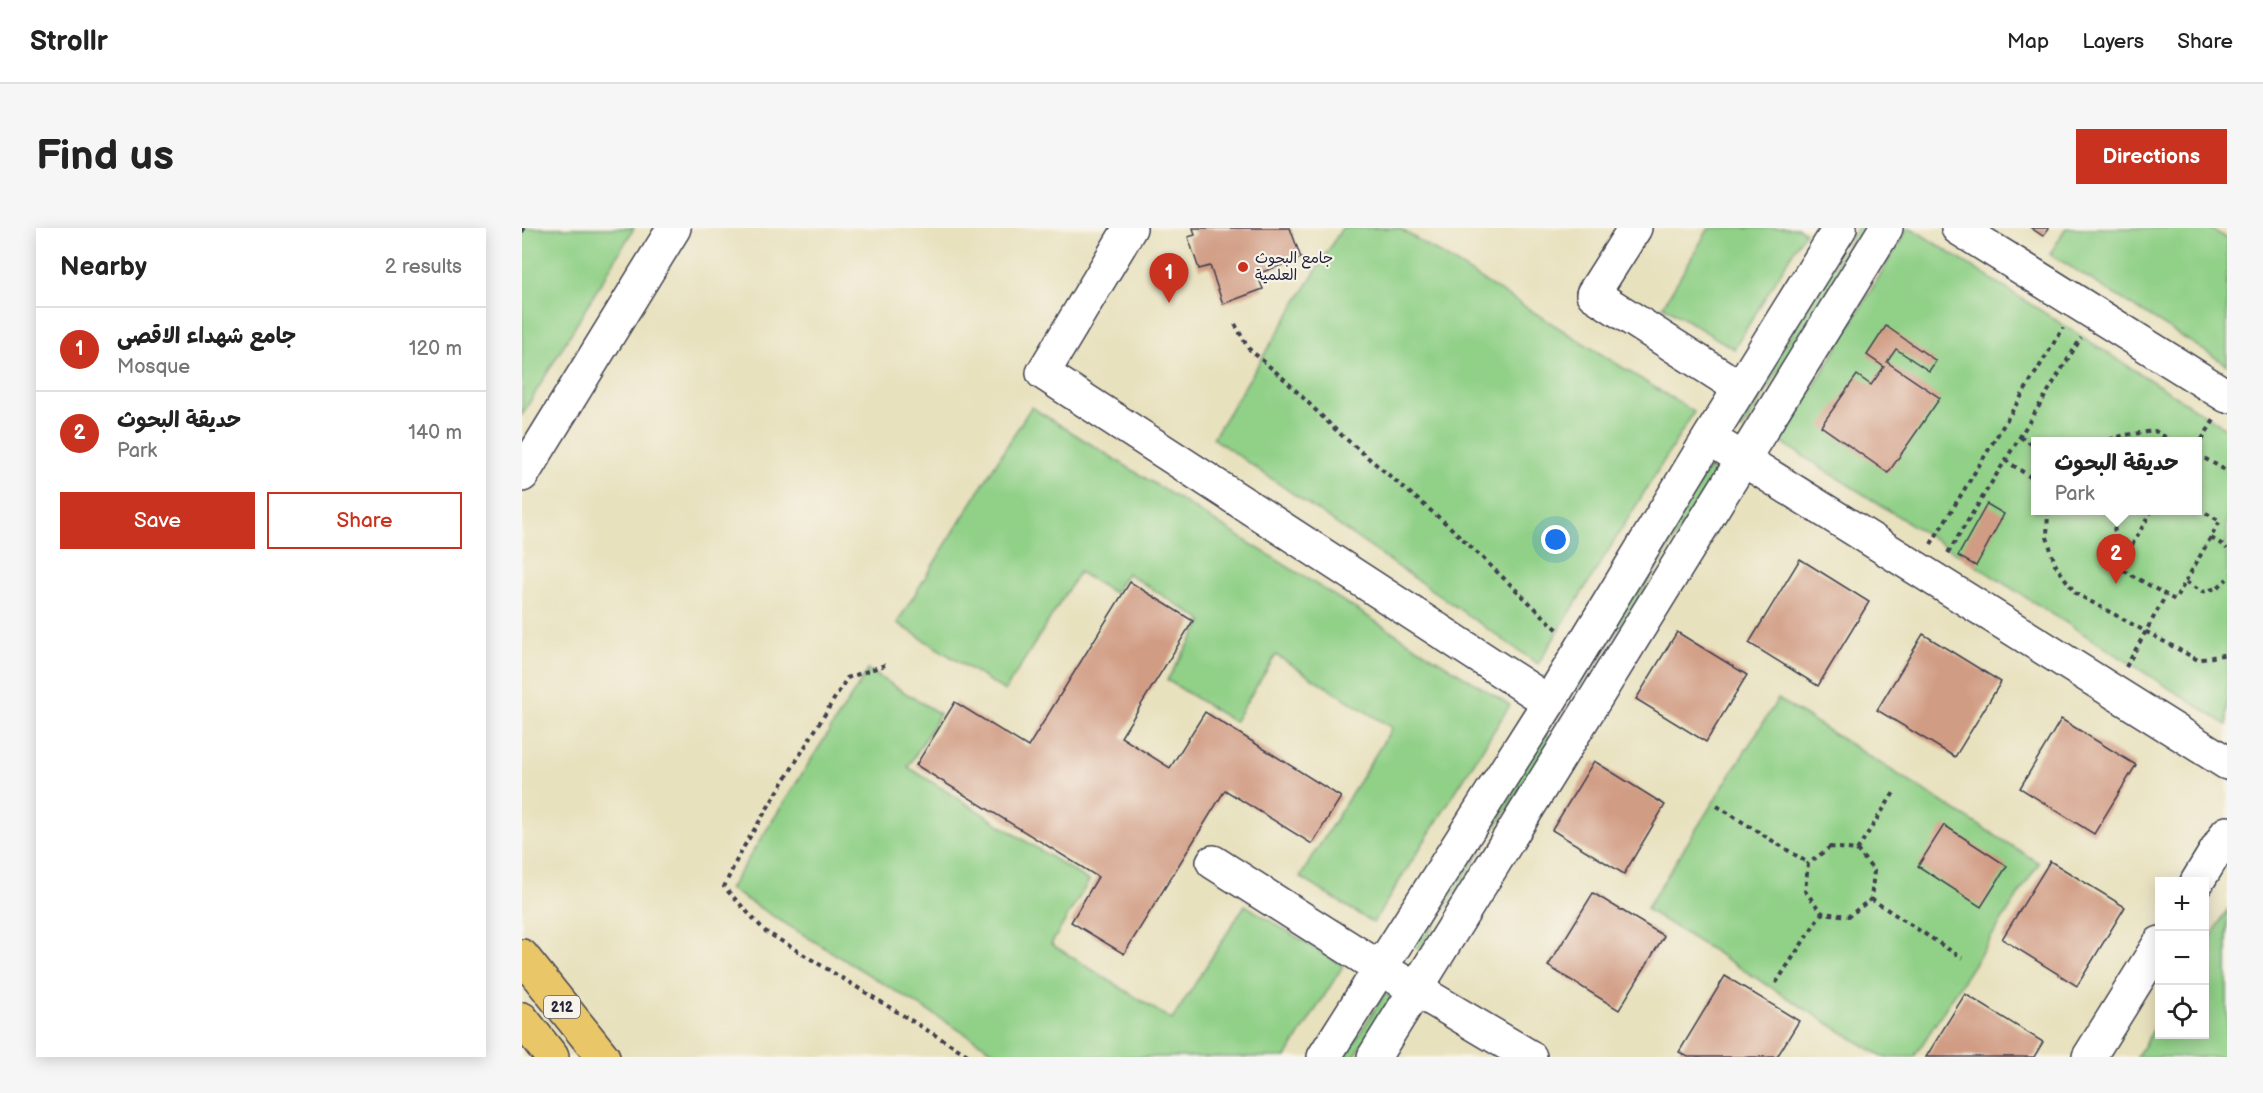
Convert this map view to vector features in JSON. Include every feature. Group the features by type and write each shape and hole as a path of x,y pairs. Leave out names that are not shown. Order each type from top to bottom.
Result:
{"main road":[{"name":"212","path":"522,956 603,1057"},
{"name":"212","path":"522,1019 552,1057"}],"street":[{"path":"522,475 674,228"},
{"path":"1130,228 1042,373 1549,702"},
{"path":"1635,228 1593,294 1740,388"},
{"path":"1324,1057 1549,702 1840,228"},
{"path":"1374,1057 1886,228"},
{"path":"1958,228 2227,396"},
{"path":"1709,438 2227,763"},
{"path":"2200,877 2227,833"},
{"path":"1213,862 1380,968 1530,1057"},
{"path":"2089,1057 2155,951"}],"path":[{"path":"522,232 524,228"},
{"path":"1924,573 2020,437 2087,308"},
{"path":"1924,573 2087,308"},
{"path":"1235,324 1248,348 1284,379 1339,433 1449,526 1539,613 1580,649"},
{"path":"2117,437 2155,431 2166,437"},
{"path":"2020,437 2031,444"},
{"path":"2202,457 2227,471"},
{"path":"2005,460 2031,477"},
{"path":"2149,515 2119,568 2175,600 2220,521 2202,511"},
{"path":"2048,515 2047,537 2055,564 2075,593 2198,660 2227,654"},
{"path":"2117,515 2114,529 2122,545 2129,549"},
{"path":"2211,538 2227,549"},
{"path":"2186,582 2202,592 2217,588 2227,579"},
{"path":"2112,691 2166,595"},
{"path":"885,665 848,678 740,853 724,887 765,931 971,1057"},
{"path":"1857,850 1895,791"},
{"path":"1717,806 1808,864"},
{"path":"1830,847 1857,850 1874,872 1871,899 1849,916 1822,913 1805,891 1808,864 1830,847"},
{"path":"1871,899 1962,958"},
{"path":"1776,983 1822,913"}],"green space":[{"path":"522,228 634,228 522,415"},
{"path":"1342,228 1399,228 1694,412 1538,664 1213,438"},
{"path":"1709,228 1797,228 1805,232 1734,349 1663,306"},
{"path":"1857,228 1866,228 1742,430 1735,426"},
{"path":"1908,228 2227,429 2227,725 1781,442"},
{"path":"2066,228 2210,228 2227,239 2227,365 2050,254"},
{"path":"1031,407 1510,705 1373,923 1300,877 1392,728 1276,655 1234,722 1167,680 1203,621 1127,573 1114,593 1079,572 1005,691 897,623"},
{"path":"1708,469 1716,473 1580,691 1573,686"},
{"path":"868,670 940,714 908,767 1089,881 1051,944 1172,1020 1245,905 1343,966 1286,1057 1003,1057 729,889"},
{"path":"1778,699 2039,863 1914,1057 1882,1057 1646,909"},
{"path":"1544,733 1551,738 1419,950 1412,945"},
{"path":"2227,910 2227,1057 2137,1057 2155,1027 2155,1039 2209,1039 2209,940"},
{"path":"1385,993 1392,997 1354,1057 1345,1057"}],"building":[{"name":"جامع البحوث العلمية","path":"1193,228 1290,228 1301,258 1257,274 1263,289 1223,304 1210,266 1199,269 1188,237 1195,235"},
{"path":"2031,228 2049,228 2043,236"},
{"path":"1886,326 1936,361 1929,371 1896,349 1887,362 1940,398 1888,473 1821,426 1857,375 1871,385 1884,367 1867,355"},
{"path":"1987,504 2004,514 1976,566 1958,556"},
{"path":"1800,559 1869,602 1818,686 1749,643"},
{"path":"1130,582 1193,621 1121,737 1170,768 1205,712 1341,797 1312,844 1225,790 1124,954 1071,922 1098,877 916,765 955,702 1028,747"},
{"path":"1677,632 1747,675 1706,742 1636,699"},
{"path":"1923,634 2001,682 1955,757 1877,710"},
{"path":"2061,719 2136,765 2094,834 2020,788"},
{"path":"1594,761 1665,805 1624,874 1552,830"},
{"path":"1944,825 2007,866 1981,907 1918,866"},
{"path":"2050,861 2125,907 2077,986 2002,939"},
{"path":"1593,893 1664,936 1619,1010 1548,966"},
{"path":"1725,976 1799,1021 1777,1057 1688,1057 1679,1052"},
{"path":"1965,994 2043,1042 2034,1057 1926,1057"}],"place":[{"name":"جامع البحوث العلمية","path":"1243,267"},
{"name":"جامع شهداء الاقصى","path":"1169,303"},
{"name":"حديقة البحوث","path":"2116,584"}]}
